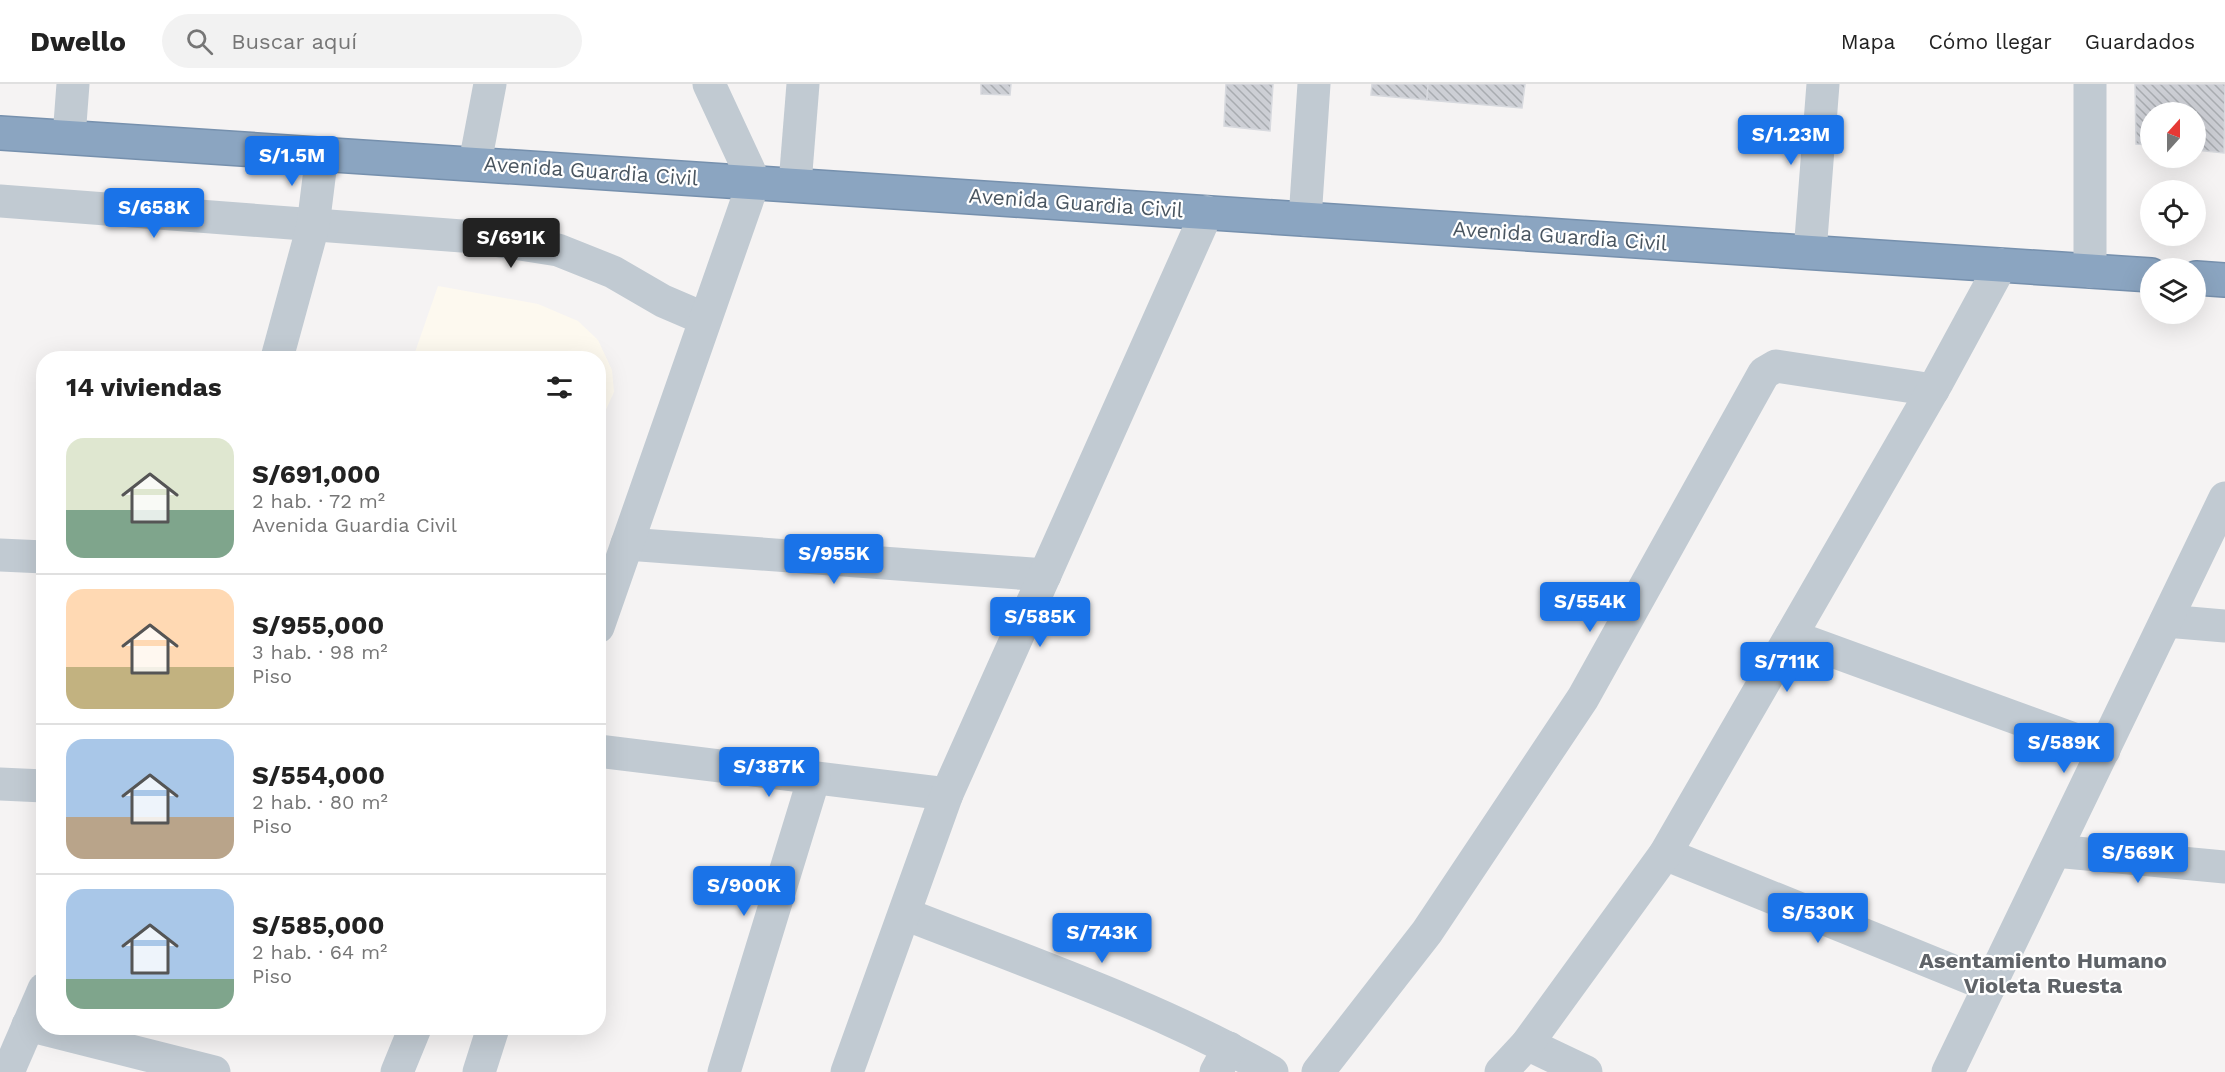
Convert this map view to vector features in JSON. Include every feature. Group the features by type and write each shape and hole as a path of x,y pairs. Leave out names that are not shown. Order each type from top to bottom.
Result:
{"highway":[{"name":"Avenida Guardia Civil","path":"0,133 2140,274"},
{"path":"2206,279 2225,280"}],"street":[{"path":"69,137 73,84"},
{"path":"475,163 490,84"},
{"path":"606,604 754,181 709,84"},
{"path":"795,184 803,84"},
{"path":"1305,219 1314,84"},
{"path":"1810,252 1823,84"},
{"path":"2090,84 2090,271"},
{"path":"279,351 313,226 322,154"},
{"path":"0,201 475,237 558,250 614,272 663,301 705,320"},
{"path":"847,1072 947,794 1208,212"},
{"path":"1502,1072 1527,1044 1665,854 1933,390 2001,265"},
{"path":"1318,1072 1427,932 1583,698 1764,373 1776,366 1933,390"},
{"path":"1950,1072 2225,498"},
{"path":"627,544 1045,575"},
{"path":"0,555 36,557"},
{"path":"2166,621 2225,626"},
{"path":"1791,636 2104,750"},
{"path":"606,752 947,794"},
{"path":"724,1072 814,778"},
{"path":"0,784 36,786"},
{"path":"2055,851 2225,867"},
{"path":"1665,854 1989,987"},
{"path":"905,914 1091,987 1223,1060 1272,1072"},
{"path":"36,1005 14,1048 214,1072"},
{"path":"397,1072 412,1035"},
{"path":"479,1072 491,1035"},
{"path":"1527,1044 1586,1072"}],"shaded area":[{"path":"438,286 538,304 578,321 598,340 603,351 415,351"},
{"path":"606,357 612,370 614,392 606,410"}],"building":[{"path":"981,84 1011,84 1010,95 981,94"},
{"path":"1226,84 1273,84 1270,131 1224,126"},
{"path":"1372,84 1428,84 1427,100 1371,95"},
{"path":"1428,84 1525,84 1522,108 1427,100"},
{"path":"2135,84 2225,84 2224,153 2206,151 2206,102 2140,102 2140,144 2136,144"}],"district":[{"name":"Asentamiento Humano Violeta Ruesta","path":"2043,972"}]}
